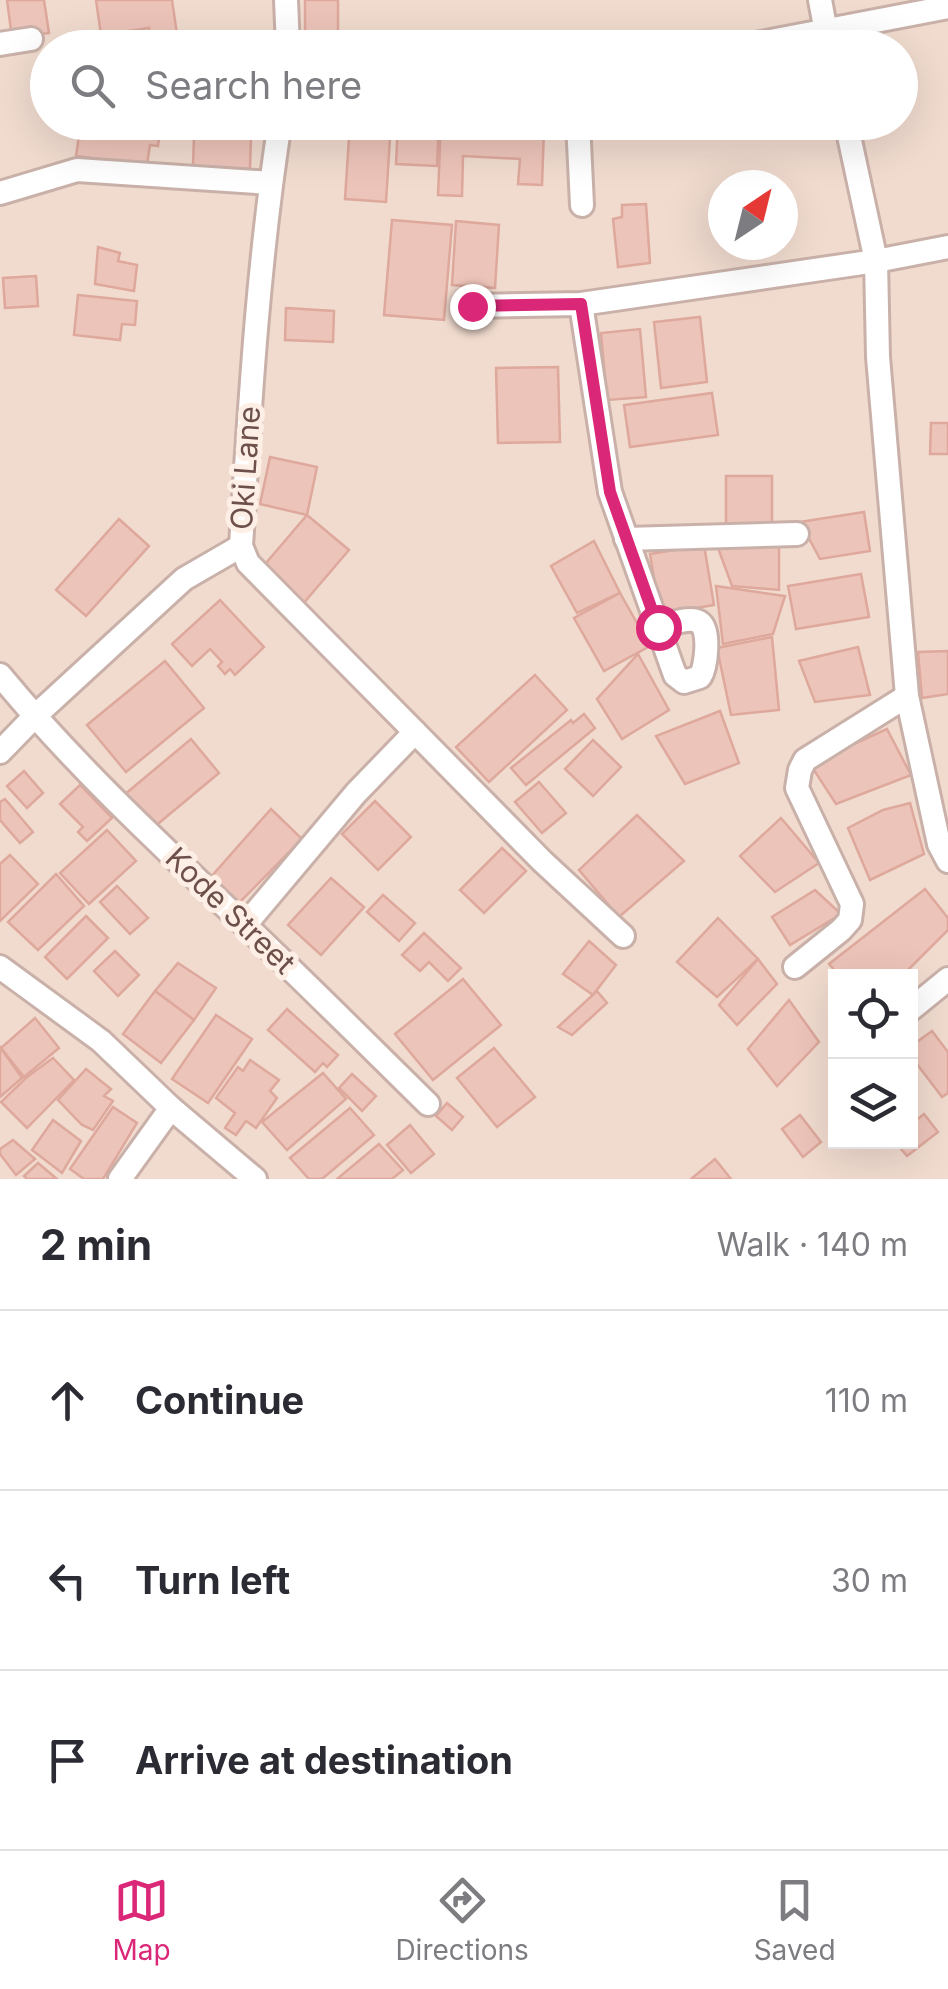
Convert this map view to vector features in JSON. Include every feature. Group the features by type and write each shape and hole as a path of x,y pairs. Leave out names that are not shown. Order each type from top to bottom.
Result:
{"street":[{"path":"286,0 287,30"},
{"path":"820,0 825,30"},
{"path":"860,30 948,6"},
{"path":"0,44 30,39"},
{"name":"Oki Lane","path":"0,752 184,579 241,546 253,362 277,140"},
{"path":"579,140 582,204"},
{"path":"850,140 876,261 878,357 907,696 939,844 948,861"},
{"path":"0,192 77,170 271,183"},
{"path":"472,306 581,304 948,247"},
{"path":"581,304 610,492 658,627"},
{"path":"626,538 797,534"},
{"path":"241,546 248,562 542,861 623,936"},
{"name":"Kode Street","path":"0,676 34,717 192,876 428,1104"},
{"path":"795,967 841,930 850,920 852,904 797,788 800,770 805,760 907,696"},
{"path":"245,925 356,793 415,732"},
{"path":"0,967 101,1041 171,1108 255,1179"},
{"path":"918,1003 948,979"},
{"path":"120,1179 171,1108"}],"shaded area":[{"path":"0,0 948,0 948,1179 0,1179"}],"building":[{"path":"7,0 44,0 49,30 30,30 30,36 12,38"},
{"path":"96,0 172,0 176,30 100,30"},
{"path":"305,0 338,0 338,30 305,30"},
{"path":"78,140 159,140 158,146 150,145 147,165 76,156"},
{"path":"194,140 251,140 250,169 193,166"},
{"path":"349,140 390,140 386,202 345,199"},
{"path":"397,140 438,140 437,166 396,164"},
{"path":"440,140 544,140 542,185 518,184 520,159 463,156 462,196 438,195"},
{"path":"646,204 650,263 618,267 613,219 622,217 622,205"},
{"path":"392,220 452,225 444,320 384,315"},
{"path":"456,221 499,225 495,288 452,285"},
{"path":"98,247 120,253 118,261 137,265 134,291 95,284"},
{"path":"36,276 38,306 5,308 3,278"},
{"path":"78,295 137,301 135,325 122,324 120,340 74,335"},
{"path":"286,308 334,311 333,342 285,340"},
{"path":"700,317 707,382 661,388 654,322"},
{"path":"640,329 646,397 607,400 601,333"},
{"path":"558,367 560,442 498,443 496,368"},
{"path":"712,393 718,435 630,447 624,405"},
{"path":"931,423 948,423 948,454 930,454"},
{"path":"270,457 317,467 307,515 260,504"},
{"path":"726,476 772,476 772,530 726,530"},
{"path":"864,512 870,551 820,559 800,522"},
{"path":"307,515 349,550 302,605 260,570"},
{"path":"119,519 149,546 86,616 56,590"},
{"path":"779,539 779,590 732,586 718,548"},
{"path":"594,541 620,593 577,613 551,566"},
{"path":"704,545 714,605 660,614 650,554"},
{"path":"861,574 869,617 796,629 788,586"},
{"path":"716,586 785,596 773,634 723,644"},
{"path":"620,593 650,646 604,671 574,618"},
{"path":"220,600 264,647 235,675 230,669 225,674 218,666 222,662 210,649 192,666 172,644"},
{"path":"772,637 779,710 731,715 717,648"},
{"path":"858,647 870,695 815,702 799,661"},
{"path":"948,651 948,694 922,698 918,652"},
{"path":"638,654 669,710 622,739 597,699"},
{"path":"165,661 204,708 126,772 87,725"},
{"path":"535,675 567,710 489,782 456,747"},
{"path":"720,711 739,763 685,784 656,736"},
{"path":"584,714 595,728 526,785 511,768"},
{"path":"887,729 911,775 836,804 810,764"},
{"path":"191,739 219,773 153,828 124,795"},
{"path":"593,740 621,767 593,796 565,769"},
{"path":"24,771 43,793 27,808 7,786"},
{"path":"539,782 566,813 542,833 515,802"},
{"path":"80,785 112,818 87,841 78,832 83,827 60,804"},
{"path":"5,799 33,832 20,843 0,820 0,802"},
{"path":"375,801 411,837 378,870 342,834"},
{"path":"910,803 924,854 870,880 848,828 883,810"},
{"path":"271,809 302,839 234,908 210,878"},
{"path":"637,815 684,861 619,917 579,870"},
{"path":"781,818 819,863 775,892 740,856"},
{"path":"107,830 136,861 89,904 60,873"},
{"path":"502,848 526,871 484,913 460,890"},
{"path":"10,855 38,884 0,921 0,864"},
{"path":"56,874 84,906 38,950 8,922"},
{"path":"331,878 364,907 321,955 288,925"},
{"path":"117,886 148,918 130,934 100,902"},
{"path":"925,889 948,918 948,930 909,969 834,969 829,964"},
{"path":"815,890 841,914 790,945 772,917"},
{"path":"383,895 415,923 399,941 367,912"},
{"path":"86,916 108,938 67,979 45,957"},
{"path":"718,918 758,959 717,997 677,962"},
{"path":"424,933 461,968 448,981 429,962 420,971 402,955"},
{"path":"589,941 616,965 593,995 563,974"},
{"path":"115,951 139,975 118,996 94,971"},
{"path":"758,959 777,984 737,1025 719,1005"},
{"path":"178,963 216,988 194,1020 155,991"},
{"path":"463,979 501,1025 433,1080 395,1034"},
{"path":"155,991 194,1020 161,1063 123,1034"},
{"path":"597,991 607,1003 572,1035 558,1027"},
{"path":"789,1000 819,1042 777,1086 748,1049"},
{"path":"287,1009 338,1055 327,1067 323,1063 315,1072 268,1030"},
{"path":"216,1015 252,1039 208,1103 172,1079"},
{"path":"35,1018 59,1048 24,1077 1,1048"},
{"path":"932,1031 948,1052 948,1093 942,1097 918,1066 918,1041"},
{"path":"0,1047 22,1078 0,1097"},
{"path":"494,1048 535,1097 497,1127 457,1078"},
{"path":"53,1058 74,1080 27,1128 1,1102"},
{"path":"250,1060 279,1080 270,1091 277,1098 256,1128 246,1121 236,1135 225,1128 235,1113 216,1098 238,1067 243,1071"},
{"path":"86,1069 111,1089 104,1096 113,1101 93,1130 82,1125 58,1100"},
{"path":"323,1073 346,1099 287,1150 262,1122"},
{"path":"352,1074 376,1096 362,1111 339,1088"},
{"path":"447,1103 463,1117 452,1130 436,1116"},
{"path":"113,1107 137,1123 103,1179 84,1179 70,1169"},
{"path":"350,1108 374,1135 322,1179 309,1179 290,1158"},
{"path":"924,1114 938,1132 918,1147 918,1119"},
{"path":"800,1115 821,1142 803,1157 782,1129"},
{"path":"53,1120 81,1141 62,1173 32,1150"},
{"path":"410,1125 434,1154 411,1173 387,1145"},
{"path":"13,1140 35,1159 16,1175 0,1154 0,1149"},
{"path":"379,1144 403,1170 392,1179 337,1179"},
{"path":"715,1159 731,1179 691,1179"},
{"path":"38,1163 57,1179 27,1179 24,1176"}],"route":[{"path":"472,306 581,304 610,492 658,627"}]}
